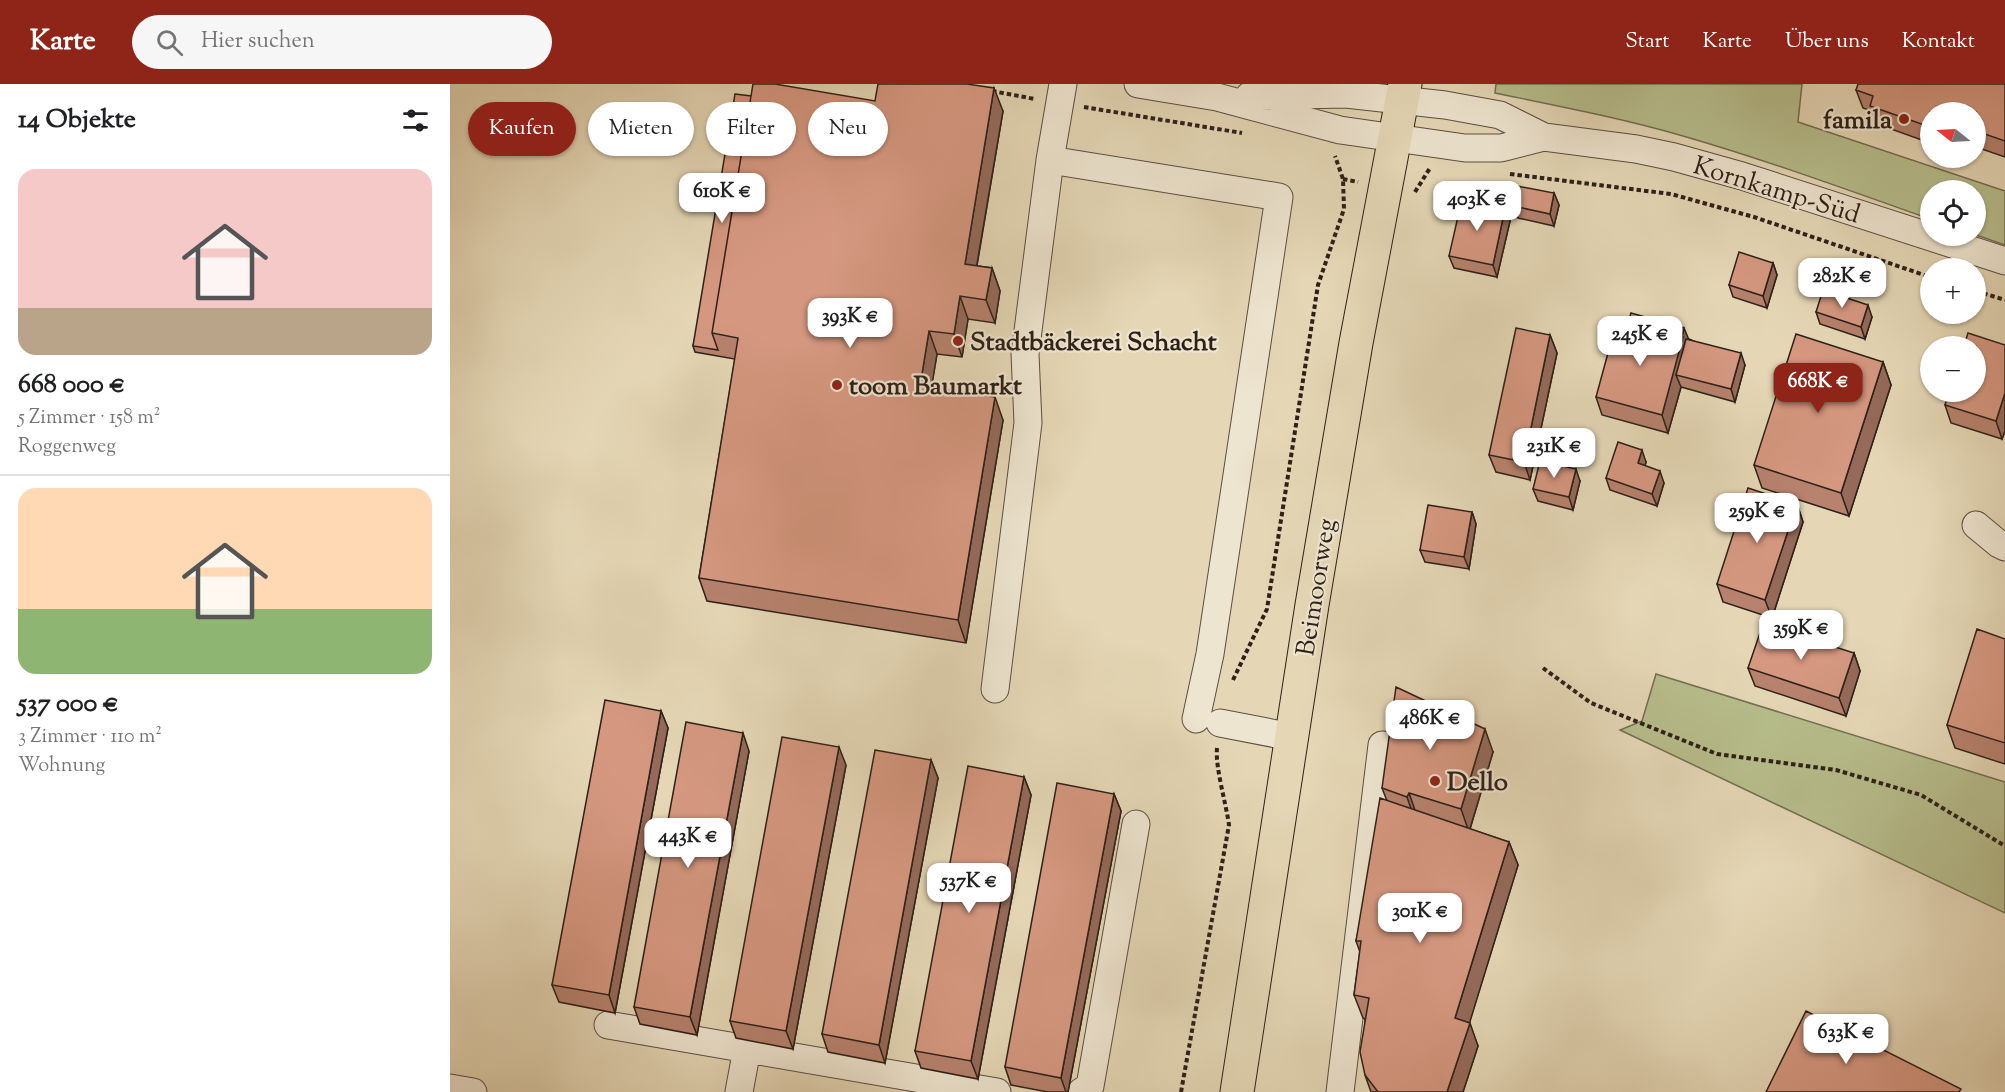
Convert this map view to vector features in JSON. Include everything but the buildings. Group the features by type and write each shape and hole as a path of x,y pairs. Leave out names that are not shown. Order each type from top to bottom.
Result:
{"main road":[{"name":"Beimoorweg","path":"1237,1092 1312,605 1356,343 1403,92"}],"street":[{"path":"1138,84 1217,97"},
{"name":"Kornkamp-Süd","path":"1217,97 1403,92 1500,116 1544,137 1636,149 1742,176 2005,261"},
{"path":"994,689 1028,423 1024,354 1050,160 1062,94"},
{"name":"Kornkamp-Süd","path":"1217,97 1340,130 1465,148 1501,148 1544,137"},
{"path":"1050,160 1280,197 1210,654 1208,721 1292,737"},
{"path":"1976,525 2005,547"},
{"path":"1332,1090 1382,745"},
{"path":"1081,1092 1090,1086 1136,824"},
{"path":"608,1025 997,1092"},
{"path":"740,1092 747,1049"},
{"path":"450,1088 473,1092"}],"path":[{"path":"987,90 1062,94 1243,133"},
{"path":"1181,1092 1229,825 1226,801 1208,721 1234,677 1267,609 1318,285 1344,209 1343,179 1335,156 1330,153"},
{"path":"1428,169 1434,166"},
{"path":"1507,174 1671,194 1754,217 1920,274"},
{"path":"1986,294 2005,300"},
{"path":"1543,668 1591,704 1718,754 1836,770 1921,795 2005,846"}],"green space":[{"path":"1496,84 1802,84 1798,122 1920,163 1920,168 1936,168 1972,180 1920,180 1920,215 1776,165 1683,136 1613,118 1495,93"},
{"path":"1986,185 2005,191 2005,245 1986,238"},
{"path":"1656,674 2005,782 2005,913 1620,730 1642,721"}],"place":[{"name":"famila","path":"1904,119"},
{"name":"Stadtbäckerei Schacht","path":"958,341"},
{"name":"toom Baumarkt","path":"837,385"},
{"name":"Dello","path":"1435,781"}]}
